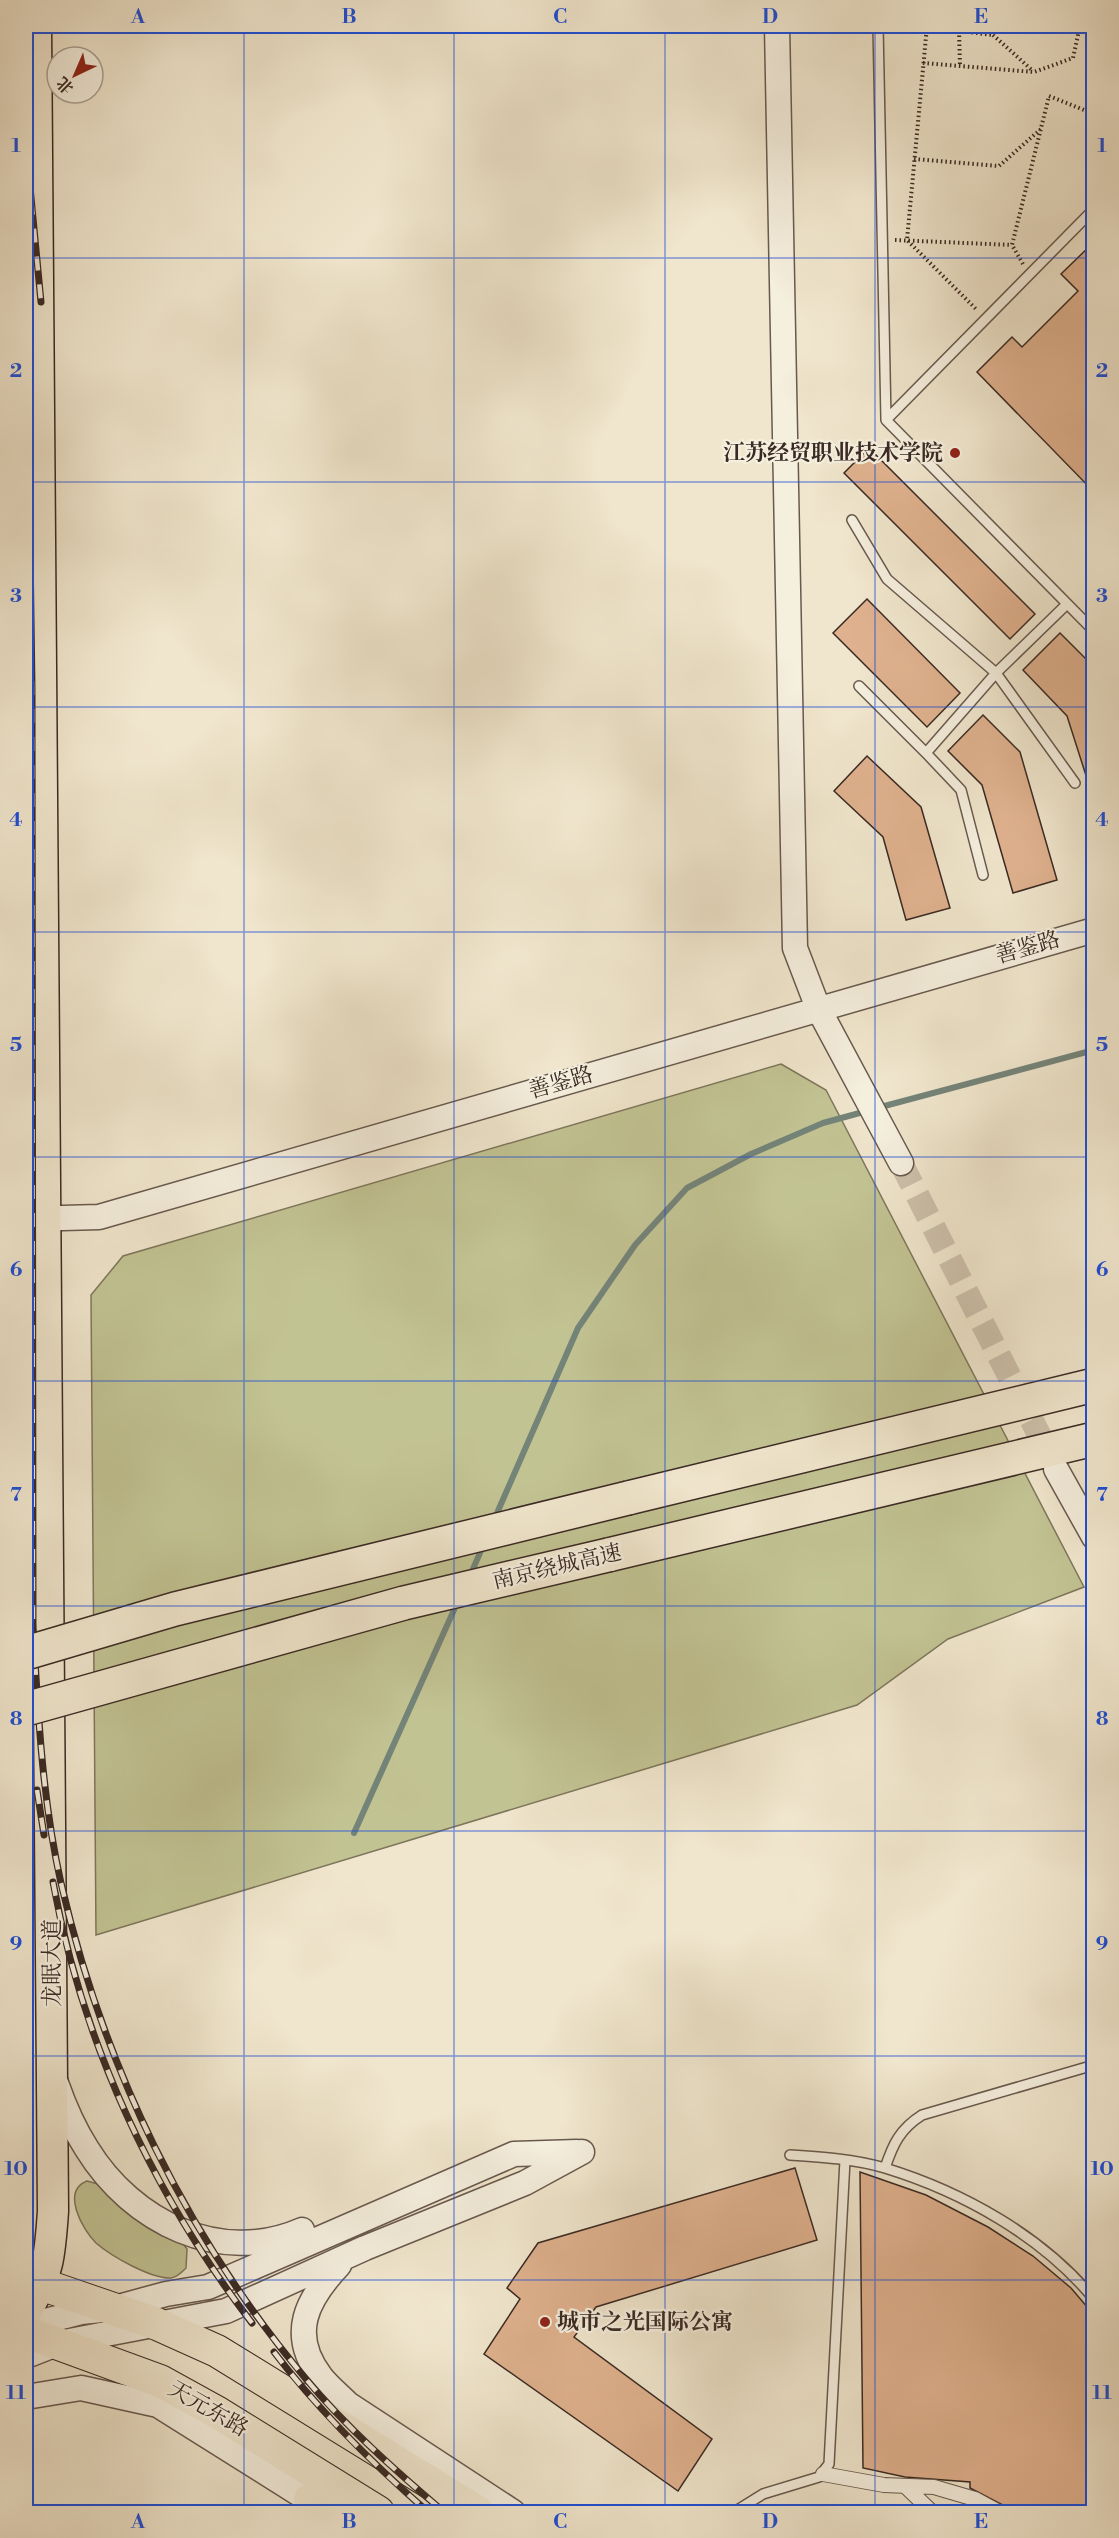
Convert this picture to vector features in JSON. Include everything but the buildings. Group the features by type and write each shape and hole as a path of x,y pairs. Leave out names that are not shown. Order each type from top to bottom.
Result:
{"highway":[{"path":"26,1653 196,1604 1094,1385"},
{"name":"南京绕城高速","path":"26,1709 393,1606 1094,1439"},
{"path":"31,2288 96,2310 157,2324 217,2351 478,2512"},
{"name":"天元东路","path":"26,2332 160,2381 218,2413 378,2512"}],"main road":[{"name":"龙眠大道","path":"26,2312 31,2288 50,2257 53,2074 35,1219 36,26"}],"street":[{"path":"777,26 795,948 818,1008 901,1163"},
{"name":"善鉴路","path":"35,1219 99,1218 818,1008 1094,930"},
{"path":"1056,1468 1094,1537"},
{"path":"53,2074 66,2109 87,2150 112,2182 141,2209 166,2226 197,2238 226,2244 271,2241 292,2235 372,2200 426,2192"},
{"path":"26,2326 166,2294 208,2287 514,2154 582,2152 525,2182 365,2248 225,2311 60,2343 26,2356"},
{"path":"365,2248 340,2264 319,2287 306,2310 304,2332 308,2353 321,2376 348,2404 513,2512"},
{"path":"26,2342 60,2343"},
{"name":"天元东路","path":"26,2397 81,2388 158,2404 326,2508"},
{"path":"285,2393 348,2404"},
{"path":"823,2474 884,2486 934,2487 975,2499 999,2512"},
{"path":"424,2478 500,2512"},
{"path":"905,2486 932,2512"}],"lane":[{"path":"878,26 886,420 1094,631"},
{"path":"886,420 1094,209"},
{"path":"852,520 886,579 996,673 1075,783"},
{"path":"926,753 996,673 1067,604"},
{"path":"859,686 961,790 983,875"},
{"path":"885,2168 894,2141 907,2124 922,2115 1094,2065"},
{"path":"789,2155 844,2160 885,2168 942,2190 1018,2229 1094,2299"},
{"path":"734,2512 763,2494 823,2474 829,2464 844,2160"}],"path":[{"path":"986,319 907,240 927,26 993,35"},
{"path":"982,26 1034,72"},
{"path":"923,63 1034,72 1073,58 1080,26"},
{"path":"959,31 960,66"},
{"path":"1029,274 1012,245 1049,96 1094,114"},
{"path":"914,159 999,166 1041,129"},
{"path":"882,239 1012,245"}],"green space":[{"path":"781,1064 826,1090 1084,1587 948,1639 857,1705 96,1935 91,1295 123,1256"},
{"path":"87,2181 98,2184 181,2241 187,2249 186,2268 171,2278 153,2275 121,2260 96,2243 85,2229 76,2210 75,2193 79,2186"}],"waterway":[{"path":"877,1108 1094,1050"},
{"path":"494,1520 578,1328 635,1245 687,1188 751,1154 823,1123 867,1111"},
{"path":"469,1578 483,1546"},
{"path":"354,1833 458,1601"}],"tunnel":[{"path":"901,1163 1054,1464"}],"railway":[{"path":"26,145 41,302"},
{"path":"26,261 32,688 33,1626 49,1820 61,1883 100,2017 125,2082 186,2207 262,2324 306,2379 355,2432 444,2512"},
{"path":"37,1790 44,1835"},
{"path":"53,1882 82,2000 126,2114 183,2222 216,2274 252,2323"},
{"path":"274,2352 347,2436 428,2512"}],"place":[{"name":"江苏经贸职业技术学院","path":"955,453"},
{"name":"城市之光国际公寓","path":"545,2322"}]}
